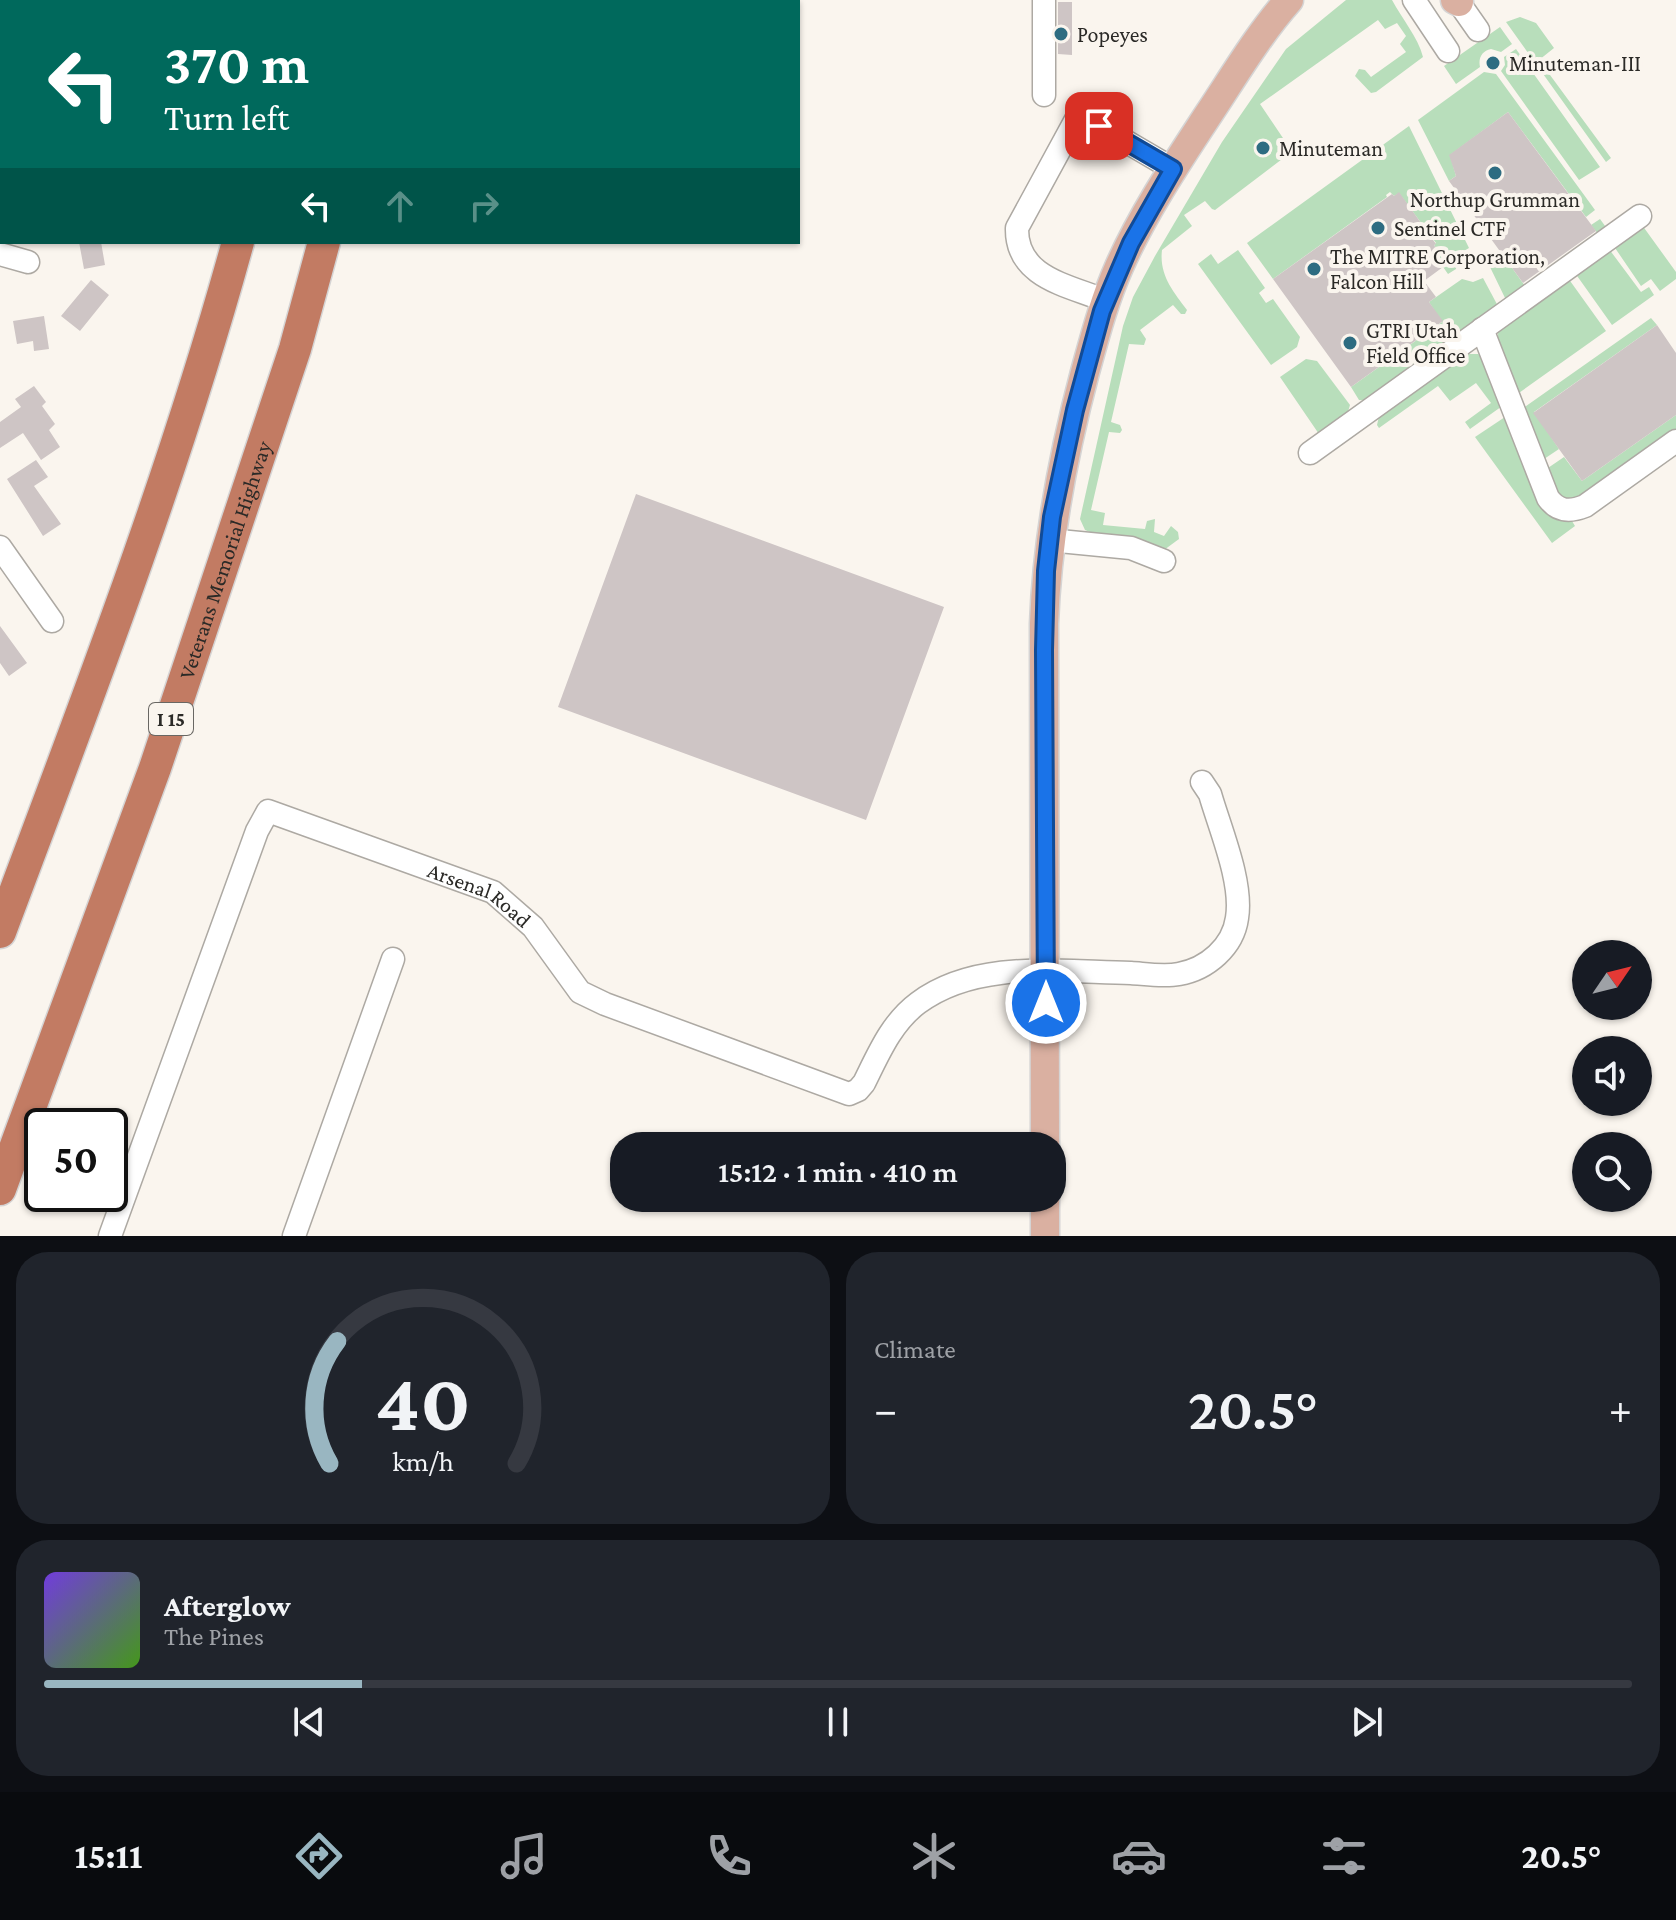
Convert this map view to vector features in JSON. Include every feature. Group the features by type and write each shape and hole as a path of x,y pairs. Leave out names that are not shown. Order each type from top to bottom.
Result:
{"highway":[{"path":"0,932 94,681 214,331 237,244"},
{"name":"Veterans Memorial Highway","path":"0,1189 155,768 295,349 323,244"}],"main road":[{"path":"1045,1132 1044,650 1049,540 1075,410 1106,301 1131,243 1270,13 1289,0"},
{"path":"1045,1212 1045,1236"}],"street":[{"path":"1044,0 1044,95"},
{"path":"1414,0 1448,51"},
{"path":"1457,1 1478,30"},
{"path":"1106,301 1036,272 1021,254 1017,228 1079,114 1173,169"},
{"path":"1310,453 1640,216"},
{"path":"0,254 28,262"},
{"path":"1482,329 1548,498 1559,508 1570,511 1585,506 1676,441"},
{"path":"1049,540 1131,548 1164,561"},
{"path":"0,547 52,621"},
{"path":"1046,972 1179,974 1211,961 1221,951 1229,941 1237,919 1236,884 1210,794 1202,782"},
{"name":"Arsenal Road","path":"110,1236 252,846 268,811 493,892 533,927 580,992 849,1094 864,1083 891,1031 917,1003 954,983 977,977 1046,972"},
{"path":"294,1236 393,959"}],"green space":[{"path":"1346,0 1392,0 1414,35 1423,57 1371,93 1355,76 1359,69 1365,70 1371,77 1406,52 1400,44 1406,36 1397,23 1385,29 1378,20 1260,104 1290,153 1215,210 1205,201 1184,215 1192,226 1162,250 1165,275 1187,310 1181,314 1173,305 1140,330 1146,339 1144,345 1129,344 1111,422 1120,425 1122,430 1120,433 1109,432 1091,510 1105,513 1103,525 1145,529 1147,521 1155,519 1154,532 1164,536 1171,526 1178,532 1179,539 1164,550 1085,530 1080,519 1123,326 1133,297 1222,142 1286,49"},
{"path":"1520,17 1536,23 1554,48 1539,60 1611,158 1606,162 1506,22"},
{"path":"1500,27 1512,44 1501,52 1485,51 1480,58 1480,67 1456,84 1444,66"},
{"path":"1516,49 1600,167 1579,180 1501,71 1505,65 1504,57"},
{"path":"1484,72 1496,74 1595,210 1586,217 1508,112 1450,155 1456,176 1449,181 1418,120"},
{"path":"1409,126 1469,248 1457,255 1456,269 1448,274 1436,257 1440,253 1434,245 1436,243 1399,193 1394,196 1390,192 1273,279 1247,243"},
{"path":"1600,219 1608,230 1506,300 1489,259 1500,251 1525,286 1598,234 1591,225"},
{"path":"1642,225 1676,272 1676,279 1660,291 1651,279 1641,286 1613,245"},
{"path":"1609,249 1641,292 1649,287 1654,295 1612,325 1575,273"},
{"path":"1238,250 1265,288 1259,293 1266,303 1273,299 1300,337 1297,347 1271,365 1198,264 1211,254 1218,264"},
{"path":"1483,278 1499,308 1372,401 1359,400 1351,387 1442,322 1429,302 1462,279 1473,282"},
{"path":"1568,278 1606,331 1516,395 1497,340 1499,328"},
{"path":"1651,318 1657,325 1534,412 1559,449 1541,461 1522,409"},
{"path":"1466,354 1483,357 1505,404 1470,429 1465,422 1491,403 1476,383 1450,401 1438,386 1379,428 1380,412"},
{"path":"1306,359 1317,361 1350,405 1347,415 1321,437 1280,377"},
{"path":"1508,415 1575,526 1552,543 1475,437"},
{"path":"1676,415 1676,434 1579,502 1560,500 1545,470 1564,457 1582,481"}],"building":[{"path":"1058,2 1072,2 1072,55 1058,54"},
{"path":"1508,112 1596,231 1523,283 1449,181 1456,176 1449,155"},
{"path":"1399,192 1440,254 1436,257 1443,267 1424,281 1436,297 1429,302 1443,321 1351,387 1273,279"},
{"path":"79,244 101,244 105,265 84,269"},
{"path":"91,280 109,295 80,331 61,316"},
{"path":"44,316 49,349 34,351 33,341 17,344 13,321"},
{"path":"1657,325 1676,353 1676,415 1582,481 1533,413"},
{"path":"34,386 46,402 42,406 55,424 49,430 60,447 41,460 23,433 0,448 0,422 21,407 15,399"},
{"path":"36,460 48,477 34,486 61,524 43,536 7,479"},
{"path":"636,494 944,607 866,820 558,707"},
{"path":"0,626 27,663 9,676 0,663"}],"place":[{"name":"Popeyes","path":"1061,34"},
{"name":"Minuteman-III","path":"1493,63"},
{"name":"Minuteman","path":"1263,148"},
{"name":"Northup Grumman","path":"1495,173"},
{"name":"Sentinel CTF","path":"1378,228"},
{"name":"The MITRE Corporation, Falcon Hill","path":"1314,269"},
{"name":"GTRI Utah Field Office","path":"1350,343"}],"route":[{"path":"1046,1003 1044,650 1046,571 1052,517 1075,410 1102,311 1131,243 1173,169 1099,126"}]}
